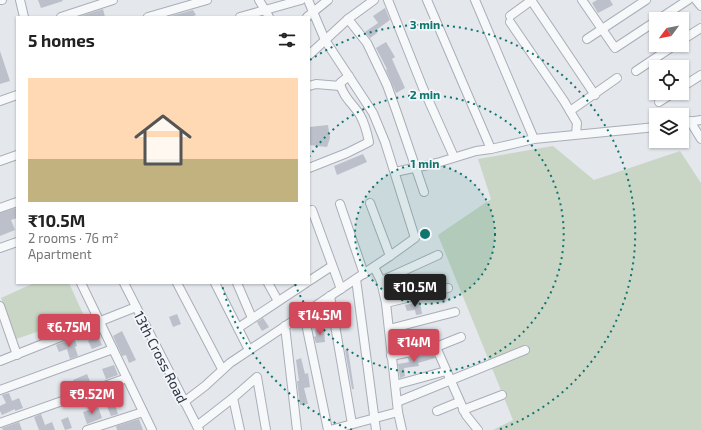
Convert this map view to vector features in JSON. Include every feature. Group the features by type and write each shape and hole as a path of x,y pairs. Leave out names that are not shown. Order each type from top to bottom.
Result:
{"street":[{"path":"20,0 24,16"},
{"path":"66,16 113,0"},
{"path":"151,16 206,0"},
{"path":"259,0 268,16"},
{"path":"243,16 300,0"},
{"path":"184,402 205,386 222,369 415,238 385,142 373,113 310,15 308,0"},
{"path":"310,15 328,0"},
{"path":"310,54 348,19 374,0"},
{"path":"388,0 423,88 454,157"},
{"path":"427,0 492,149"},
{"path":"476,0 534,139"},
{"path":"576,134 577,123 510,19 532,0 595,95"},
{"path":"582,0 615,48 649,25"},
{"path":"588,40 646,0"},
{"path":"669,12 688,0"},
{"path":"696,0 701,6"},
{"path":"348,19 367,43 387,85 424,192"},
{"path":"689,36 701,28"},
{"path":"636,71 664,52"},
{"path":"689,83 701,75"},
{"path":"340,86 340,84 349,76"},
{"path":"570,112 617,78"},
{"path":"310,86 316,84 340,86"},
{"path":"310,168 347,153 369,142 367,130 360,115 340,86"},
{"path":"0,101 16,95"},
{"path":"689,122 701,120"},
{"path":"689,125 701,139"},
{"path":"395,172 437,163 476,151 492,149 534,139 649,128"},
{"path":"0,161 16,155"},
{"path":"0,208 16,202"},
{"path":"370,203 390,256"},
{"path":"340,204 364,274"},
{"path":"312,210 341,289"},
{"path":"0,248 16,242"},
{"path":"381,281 438,255"},
{"path":"310,280 332,266"},
{"path":"374,267 381,281 386,303 398,412 402,430"},
{"path":"356,279 376,430"},
{"path":"81,284 152,430"},
{"name":"13th Cross Road","path":"124,284 198,428"},
{"path":"178,284 222,369"},
{"path":"216,284 249,350"},
{"path":"237,284 252,318"},
{"path":"269,284 278,301"},
{"path":"238,328 304,284"},
{"path":"386,303 448,288"},
{"path":"330,296 348,427"},
{"path":"0,306 17,355"},
{"path":"0,361 136,307"},
{"path":"389,329 455,312"},
{"path":"304,314 329,430 348,427 398,412"},
{"path":"285,326 297,430"},
{"path":"391,356 436,347 461,337"},
{"path":"436,347 467,418 478,430"},
{"path":"0,390 113,349"},
{"path":"397,402 525,350"},
{"path":"395,385 446,371"},
{"path":"198,428 257,377 266,430"},
{"path":"0,423 126,378"},
{"path":"437,411 502,395"},
{"path":"232,398 240,430"},
{"path":"87,430 143,412"}],"green space":[{"path":"553,146 594,180 680,151 701,183 701,430 493,430 513,420 438,235 491,199 478,159"},
{"path":"32,284 69,284 84,316 16,339 1,298"}],"building":[{"path":"38,0 62,0 63,1 41,8"},
{"path":"597,0 610,0 613,5 598,13 592,3"},
{"path":"385,8 390,20 376,30 377,33 370,38 365,32 378,23 373,16"},
{"path":"103,9 105,16 81,16"},
{"path":"193,10 196,15 194,16 171,16"},
{"path":"386,42 395,57 392,59 405,88 396,93 386,70 387,69 376,48"},
{"path":"0,51 10,81 0,84"},
{"path":"328,125 330,138 327,147 310,145 310,127"},
{"path":"363,154 367,162 337,175 334,166"},
{"path":"16,208 16,218 11,220 15,230 0,236 0,213"},
{"path":"420,302 422,314 416,315 415,310 407,311 405,305"},
{"path":"177,314 181,324 173,327 169,317"},
{"path":"263,318 269,327 262,331 257,322"},
{"path":"324,329 325,342 316,343 314,337 316,336 315,330"},
{"path":"122,331 136,360 129,363 126,355 122,356 113,336"},
{"path":"400,332 403,348 397,349 395,333"},
{"path":"416,332 420,345 413,346 410,334"},
{"path":"98,336 102,345 92,349 88,341"},
{"path":"74,338 78,356 70,359 67,349 59,352 56,345"},
{"path":"345,350 348,350 354,389 352,389"},
{"path":"433,353 435,358 418,363 419,366 404,368 405,376 400,378 398,364 409,362 408,358"},
{"path":"301,358 305,374 308,373 310,387 304,388 308,404 300,405 296,360"},
{"path":"114,365 118,375 106,379 102,369"},
{"path":"87,374 91,384 76,389 73,380"},
{"path":"9,393 12,401 19,398 23,408 15,411 15,409 2,415 0,406 6,403 2,395"},
{"path":"114,401 118,414 111,416 106,404"},
{"path":"98,407 102,418 87,424 83,412"},
{"path":"41,414 45,425 52,422 55,430 39,430 34,417"},
{"path":"68,417 72,428 65,430 61,420"},
{"path":"139,419 143,430 117,430 116,426"},
{"path":"19,422 22,430 3,430 2,428"}]}
